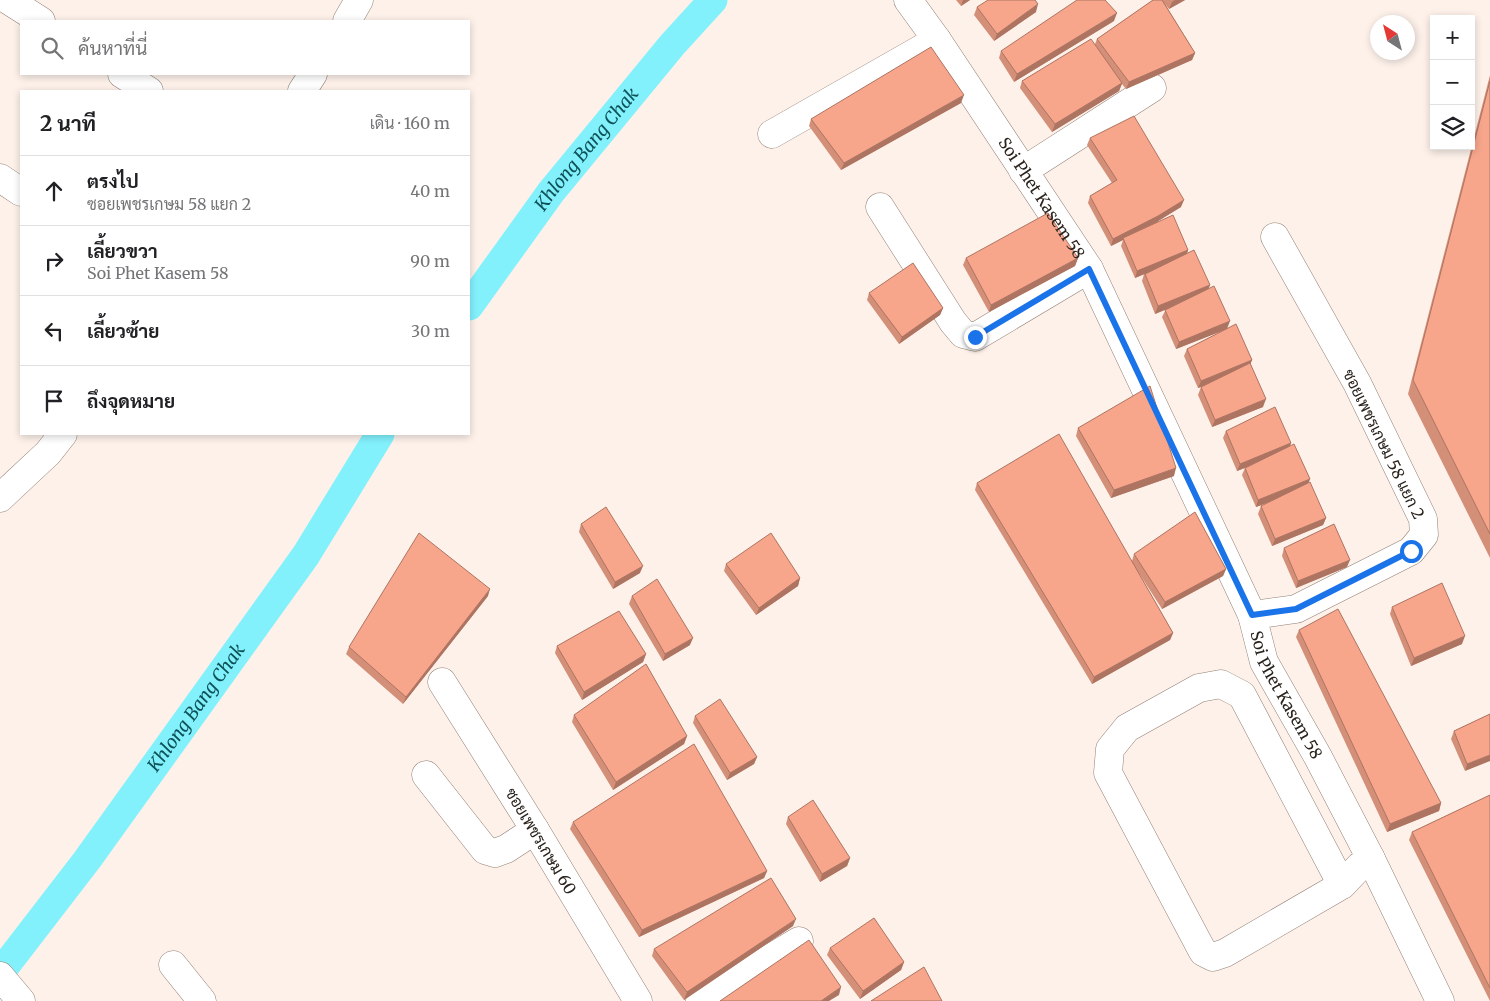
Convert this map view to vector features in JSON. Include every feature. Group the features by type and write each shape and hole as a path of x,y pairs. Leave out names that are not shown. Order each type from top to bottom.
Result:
{"street":[{"path":"8,0 39,20"},
{"path":"348,20 359,0"},
{"name":"Soi Phet Kasem 58","path":"908,0 1089,269 1252,615 1264,662 1318,757 1371,859 1440,1001"},
{"path":"772,134 936,40"},
{"path":"124,75 146,90"},
{"path":"303,90 312,75"},
{"path":"1023,171 1152,88"},
{"path":"0,178 20,191"},
{"path":"880,207 953,322 964,334 975,337 1089,269"},
{"name":"ซอยเพชรเกษม 58 แยก 2","path":"1252,615 1296,609 1411,551 1424,535 1423,519 1357,383 1276,237"},
{"path":"0,498 48,453 61,435"},
{"name":"ซอยเพชรเกษม 60","path":"442,682 535,830 638,1001"},
{"path":"1342,885 1242,695 1221,684 1199,688 1127,728 1110,749 1108,773 1203,952 1214,957 1225,953 1342,885 1360,866 1371,859"},
{"path":"426,775 485,850 495,853 535,830"},
{"path":"700,1001 799,941"},
{"path":"173,965 202,1001"},
{"path":"0,976 21,1001"}],"building":[{"path":"988,0 1035,0 1038,4 997,34 977,7"},
{"path":"1077,0 1105,0 1117,13 1017,74 1001,51"},
{"path":"1153,0 1162,0 1195,53 1129,82 1097,39"},
{"path":"1091,39 1122,83 1055,124 1022,81"},
{"path":"931,47 964,95 844,163 811,119"},
{"path":"1490,81 1490,534 1413,380 1472,150 1475,150 1475,139"},
{"path":"1134,116 1184,200 1158,216 1113,239 1090,196 1117,180 1090,138"},
{"path":"1048,213 1078,258 991,305 966,258"},
{"path":"1173,215 1188,250 1137,271 1123,238"},
{"path":"1194,250 1210,285 1158,306 1145,274"},
{"path":"913,263 943,308 902,337 869,293"},
{"path":"1214,286 1230,321 1179,342 1165,310"},
{"path":"1236,324 1252,360 1201,381 1187,349"},
{"path":"1250,363 1266,399 1215,420 1201,387"},
{"path":"1150,386 1176,468 1114,490 1078,428"},
{"path":"1275,407 1291,443 1240,464 1226,431"},
{"path":"1059,434 1173,633 1094,677 977,483"},
{"path":"1294,444 1310,479 1258,500 1245,468"},
{"path":"1310,482 1326,518 1275,539 1261,506"},
{"path":"606,507 643,566 615,582 581,524"},
{"path":"1195,512 1226,569 1165,602 1134,554"},
{"path":"1334,524 1350,560 1298,581 1284,548"},
{"path":"419,533 490,589 406,697 349,647"},
{"path":"771,533 800,578 759,608 726,564"},
{"path":"657,579 693,638 665,654 632,596"},
{"path":"1442,583 1465,636 1414,658 1392,607"},
{"path":"1338,609 1441,803 1390,824 1299,630"},
{"path":"619,611 646,654 584,692 557,646"},
{"path":"646,664 687,736 616,782 574,715"},
{"path":"720,699 757,757 730,773 695,716"},
{"path":"1490,714 1490,755 1467,764 1454,731"},
{"path":"694,744 767,871 642,930 573,822"},
{"path":"1490,795 1490,988 1412,832"},
{"path":"813,800 850,858 822,874 788,817"},
{"path":"771,878 796,919 687,992 654,949"},
{"path":"874,918 904,962 863,991 830,948"},
{"path":"809,940 841,987 821,1001 720,1001"},
{"path":"924,967 942,1001 871,1001"}],"waterway":[{"name":"Khlong Bang Chak","path":"470,305 551,192 672,45 713,0"},
{"name":"Khlong Bang Chak","path":"0,973 87,860 306,555 379,435"}],"route":[{"path":"975,337 1089,269 1252,615 1296,609 1411,551"}]}
